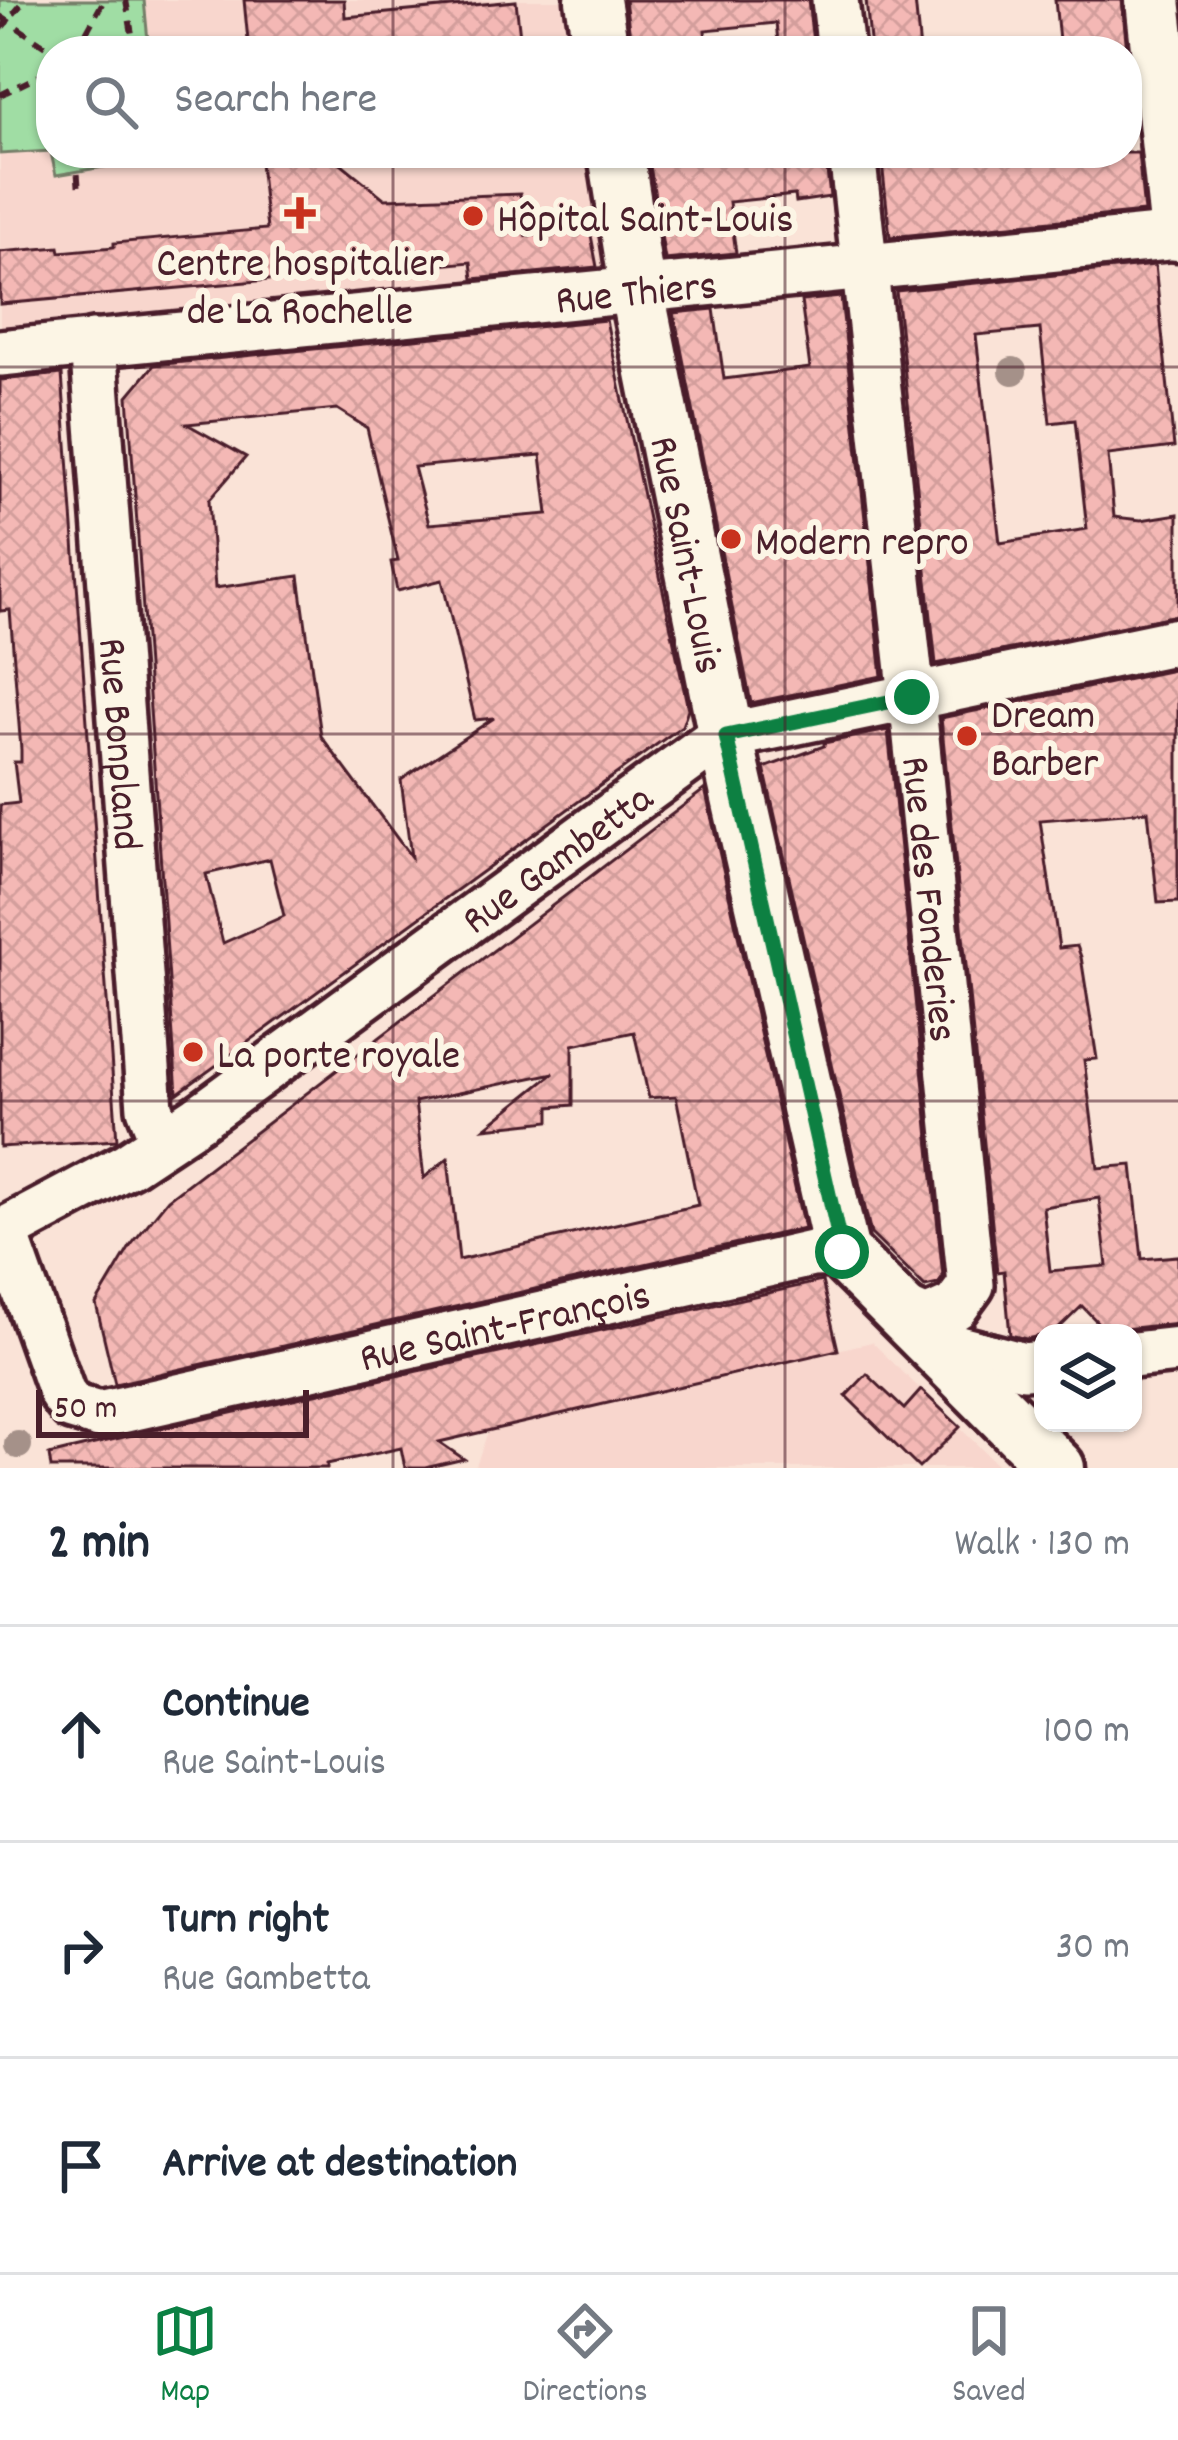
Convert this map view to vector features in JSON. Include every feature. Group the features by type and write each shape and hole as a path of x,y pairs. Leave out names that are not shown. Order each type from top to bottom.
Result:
{"street":[{"path":"593,0 599,36"},
{"path":"835,0 839,36"},
{"path":"1153,0 1178,234"},
{"name":"Rue Saint-Louis","path":"618,168 726,736 842,1252"},
{"name":"Rue des Fonderies","path":"854,168 971,1285 955,1306 914,1324"},
{"name":"Rue Thiers","path":"0,353 1178,234"},
{"name":"Rue Bonpland","path":"93,343 150,1108 163,1141"},
{"name":"Rue Gambetta","path":"2,1232 128,1165 726,736 1178,641"},
{"name":"Rue Saint-François","path":"2,1232 62,1394 72,1407 99,1414 812,1254 842,1252"},
{"path":"842,1252 1057,1468"},
{"path":"914,1324 1024,1366 1034,1365"},
{"path":"1142,1353 1178,1350"}],"path":[{"path":"0,30 4,19 25,0"},
{"path":"84,36 104,0"},
{"path":"127,0 133,36"},
{"path":"4,19 36,40"},
{"path":"0,94 36,77"},
{"path":"78,168 80,192"}],"shaded area":[{"name":"Centre hospitalier de La Rochelle","path":"0,0 571,0 576,36 36,36 36,168 593,168 607,272 0,328"},
{"path":"872,1342 1001,1468 475,1468 489,1429"}],"green space":[{"path":"0,0 144,0 148,36 36,36 36,152 0,154"},
{"path":"54,168 98,168 56,175"}],"building":[{"path":"244,0 344,0 345,17 516,1 520,36 248,36"},
{"path":"625,0 808,0 812,36 777,36 776,23 705,30 706,36 630,36"},
{"path":"866,0 915,0 919,36 870,36"},
{"path":"1055,0 1122,0 1126,36 1059,36"},
{"path":"261,168 347,168 385,199 520,194 526,236 590,230 597,267 473,279 471,262 0,304 0,252 59,247 60,252 267,229"},
{"path":"650,168 827,168 830,197 796,202 795,195 729,202 736,253 665,260"},
{"path":"883,168 1140,168 1144,212 890,237"},
{"path":"1155,265 1174,447 1108,455 1114,517 1141,520 1178,514 1178,615 936,664 896,291","holes":["1040,329 1050,423 1075,420 1087,529 1000,543 976,335"]},
{"path":"841,297 882,676 751,703 674,313 714,309 724,379 810,368 801,301"},
{"path":"606,320 688,709 682,726 177,1094 128,396 154,365","holes":["337,409 367,428 398,561 391,562 397,591 442,580 475,720 494,718 401,780 411,857 321,736 299,576 215,588 209,500 246,457 187,424","541,455 548,514 429,524 414,467","270,859 284,916 223,943 206,874"]},
{"path":"62,374 117,1140 0,1147 0,805 19,803 14,762 21,762 21,750 10,610 0,611 0,380"},
{"path":"1178,669 1178,902 1158,903 1148,811 1040,820 1059,948 1077,946 1081,957 1097,1059 1084,1060 1098,1168 1132,1165 1142,1259 1178,1256 1178,1323 1099,1324 1082,1306 1063,1324 1034,1324 1034,1337 1010,1335 1004,1271 997,1272 941,718","holes":["1099,1198 1107,1266 1050,1271 1043,1207"]},
{"path":"888,730 943,1277 938,1284 925,1287 871,1234 764,768 824,743"},
{"path":"705,789 804,1228 115,1384 96,1304 131,1245 168,1199","holes":["634,1032 649,1098 676,1096 698,1205 459,1260 448,1158 424,1178 415,1102 554,1073 485,1128 550,1121 550,1107 573,1105 573,1045"]},
{"path":"822,1281 838,1350 439,1442 464,1459 405,1468 401,1448 327,1464 327,1468 51,1468 49,1455"},
{"path":"867,1374 904,1409 921,1390 960,1427 919,1468 846,1396"}],"place":[{"name":"Centre hospitalier de La Rochelle","path":"300,213"},
{"name":"Hôpital Saint-Louis","path":"473,216"},
{"name":"Modern repro","path":"731,539"},
{"name":"Dream Barber","path":"967,736"},
{"name":"La porte royale","path":"193,1052"}],"route":[{"path":"842,1252 726,736 912,697"}]}
